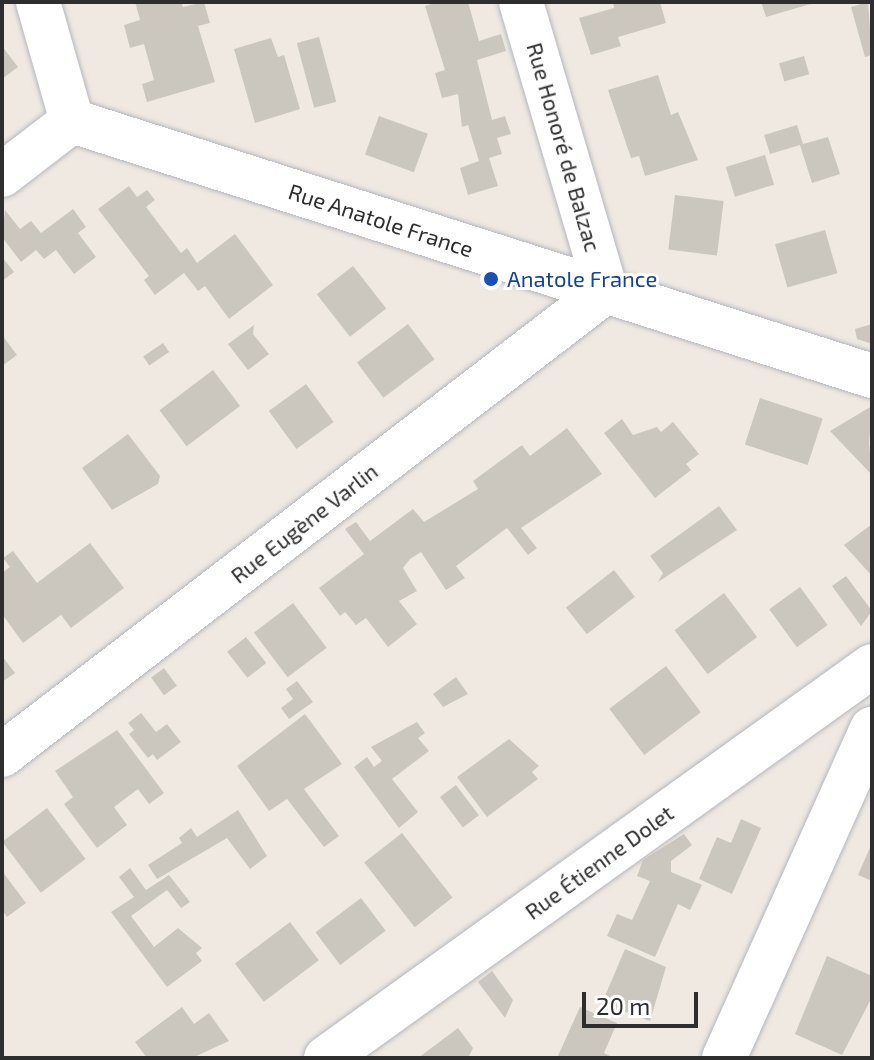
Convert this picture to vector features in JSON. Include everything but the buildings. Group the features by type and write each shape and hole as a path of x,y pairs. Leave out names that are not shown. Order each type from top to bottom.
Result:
{"street":[{"path":"2,175 72,121 38,2"},
{"name":"Rue Honoré de Balzac","path":"521,2 606,291"},
{"name":"Rue Anatole France","path":"72,121 872,376"},
{"name":"Rue Eugène Varlin","path":"2,755 606,291"},
{"name":"Rue Étienne Dolet","path":"326,1058 872,666"},
{"path":"724,1058 872,729"}],"place":[{"name":"Anatole France","path":"491,279"}]}
